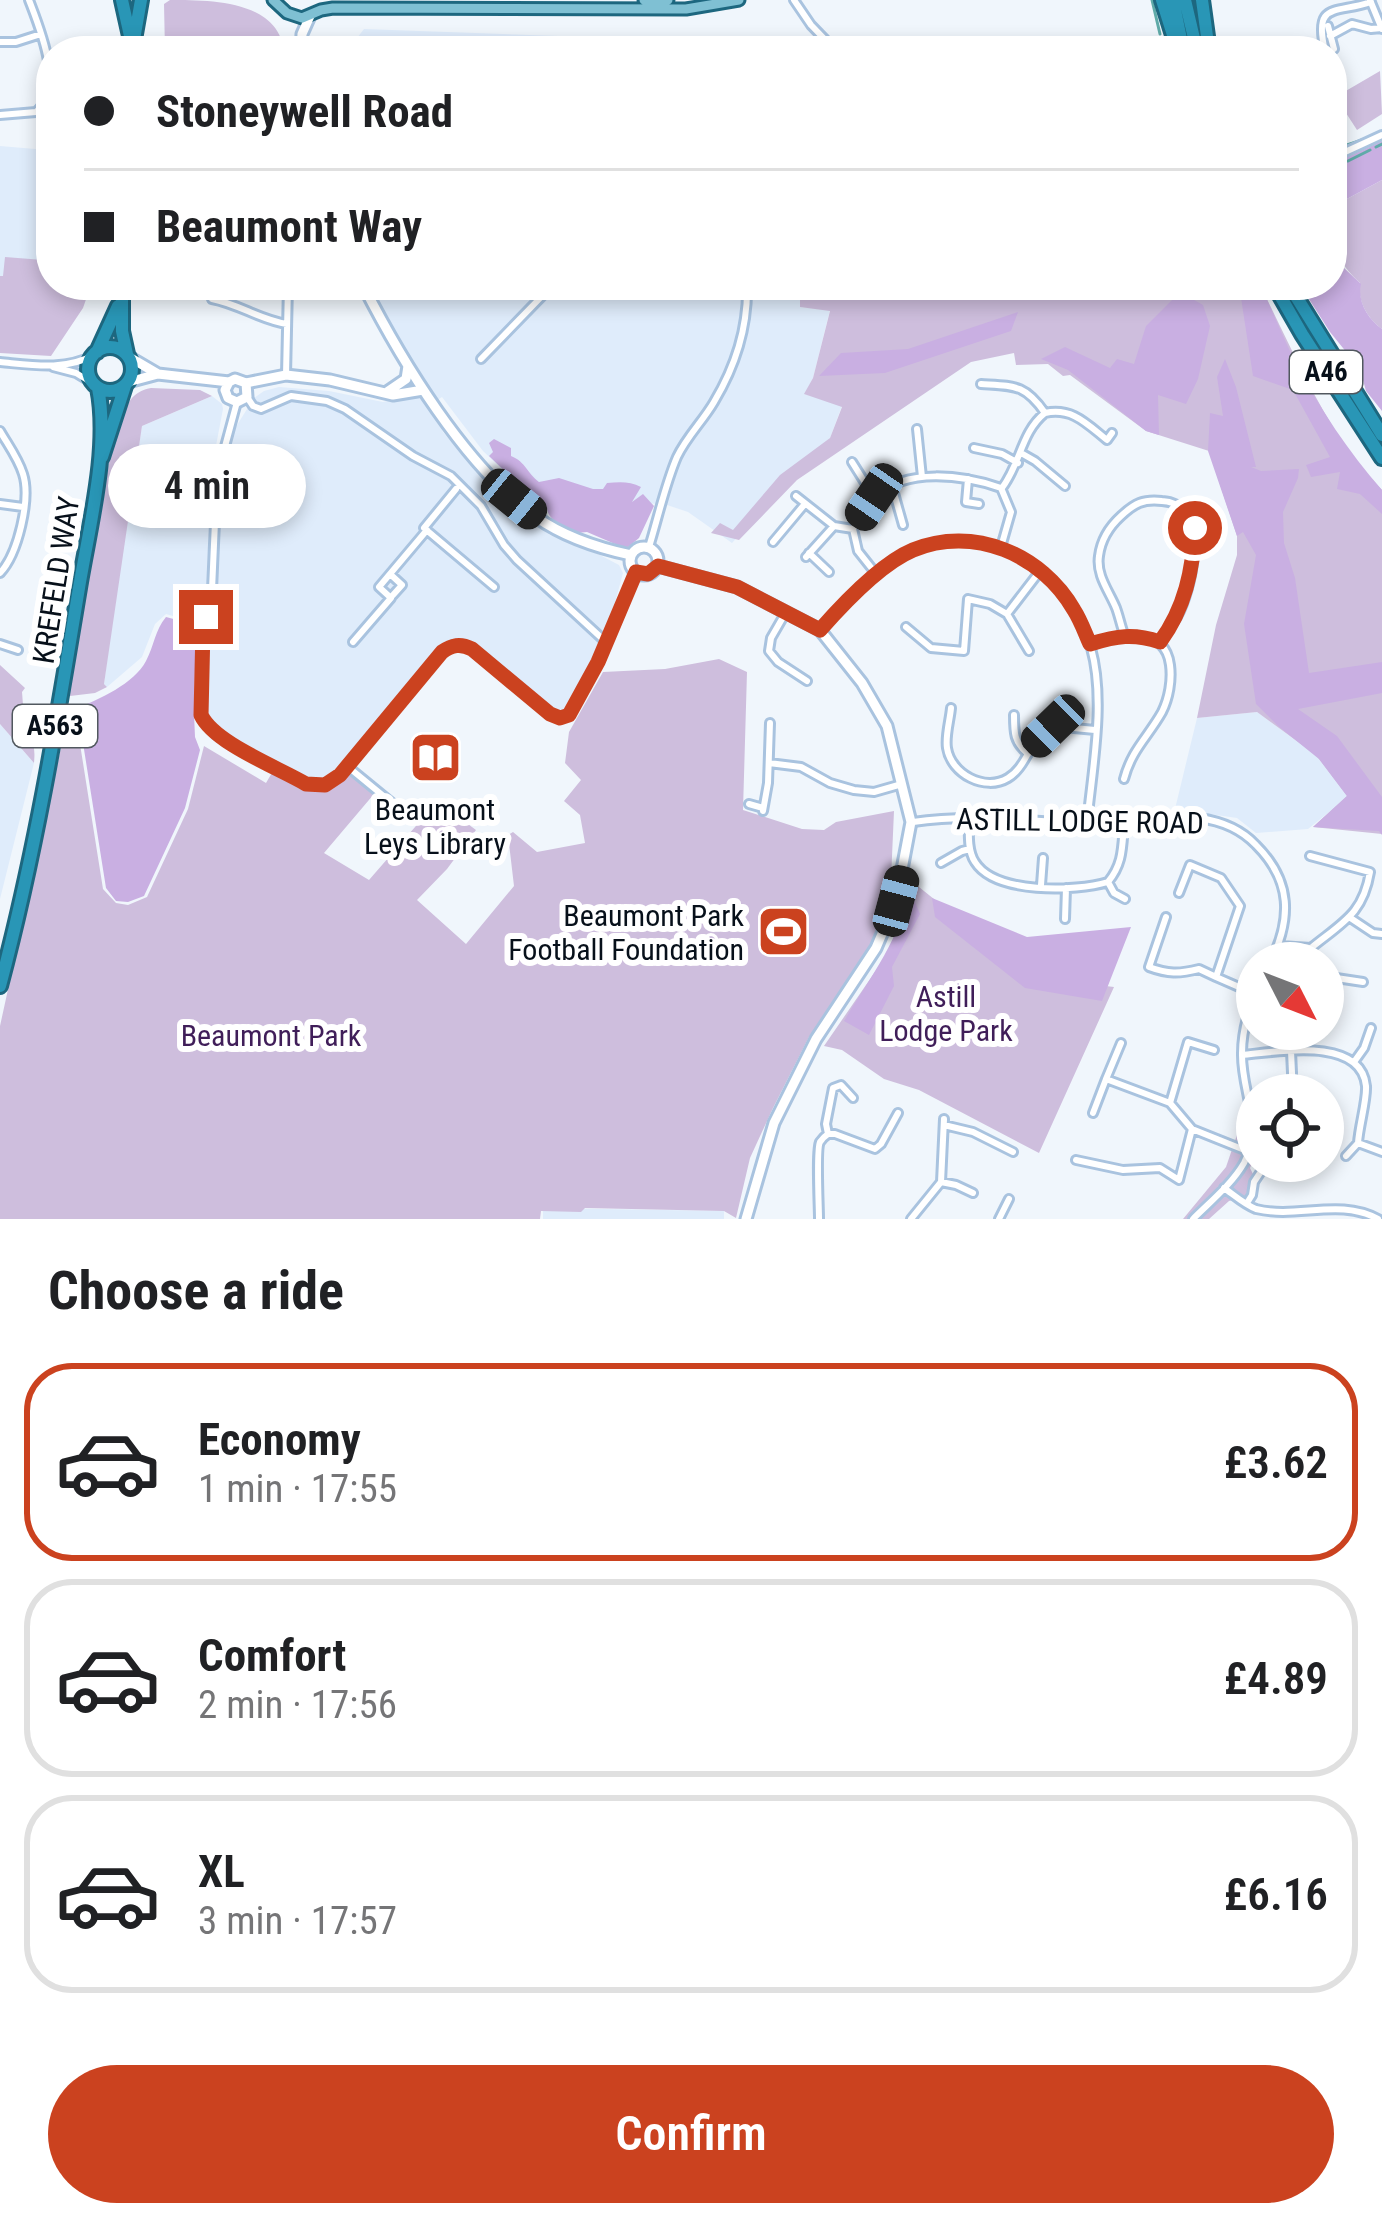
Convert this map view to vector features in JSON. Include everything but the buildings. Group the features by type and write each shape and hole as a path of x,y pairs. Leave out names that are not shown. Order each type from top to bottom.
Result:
{"highway":[{"path":"122,0 129,36"},
{"path":"135,36 141,0"},
{"path":"1162,0 1175,36"},
{"path":"1173,0 1179,36"},
{"path":"1185,0 1193,36"},
{"path":"1202,0 1207,36"},
{"path":"119,300 88,367 96,386 114,391 127,384 132,373 122,343 122,300"},
{"name":"A46","path":"1283,300 1382,458"},
{"name":"A46","path":"1298,300 1382,435"},
{"path":"95,354 108,347 128,356"},
{"name":"KREFELD WAY","path":"100,464 127,384"},
{"name":"KREFELD WAY","path":"0,986 58,715 100,464 102,407 96,386"}],"main road":[{"path":"313,14 322,0"},
{"path":"644,0 668,0"},
{"path":"278,2 295,17 333,8 686,9 740,0"}],"street":[{"path":"0,42 41,34 29,0"},
{"path":"794,0 822,36"},
{"path":"1370,1 1382,29 1355,24 1330,36 1320,22 1339,8 1370,1"},
{"path":"302,34 313,14"},
{"path":"295,17 302,34"},
{"path":"1320,22 1325,36"},
{"path":"0,115 36,112"},
{"path":"1347,151 1382,135"},
{"path":"221,300 271,322 287,324"},
{"path":"286,375 288,300"},
{"path":"371,300 423,390 496,481 535,517 581,541 631,555"},
{"path":"482,359 538,300"},
{"path":"649,548 676,459 711,407 734,358 743,333 746,300"},
{"path":"0,362 49,366 76,363 95,354"},
{"path":"128,356 158,374"},
{"path":"49,366 96,386"},
{"path":"383,393 406,379 408,366"},
{"path":"127,384 158,374 227,386 241,379 246,383 286,375 393,395 423,390"},
{"path":"246,383 217,476 212,590 203,628 201,715 216,735 306,784 325,785 347,766 442,652 453,646 472,649 550,714 569,715 607,643 636,572"},
{"path":"981,384 1021,388 1032,394 1045,413"},
{"path":"227,386 228,398 261,409 290,396 327,401 452,476 482,506 517,560 607,643"},
{"path":"1001,488 1018,463 1029,429 1045,413 1076,415 1107,440 1112,433"},
{"path":"917,429 922,477"},
{"path":"0,431 27,490 12,559 0,573"},
{"path":"974,448 1018,463"},
{"path":"1021,453 1065,486"},
{"path":"852,462 874,497"},
{"path":"878,575 858,551 854,529 874,497 922,477 968,479 1001,488"},
{"path":"968,479 966,502 979,503"},
{"path":"892,486 902,525"},
{"path":"1001,488 1011,512 1001,548"},
{"path":"456,489 424,527 494,587"},
{"path":"796,496 833,526 854,529"},
{"path":"1124,634 1101,572 1098,558 1103,540 1112,524 1134,504 1172,501 1195,528 1194,550 1180,610 1160,642"},
{"path":"0,504 23,507"},
{"path":"773,542 804,505"},
{"path":"829,572 808,555 833,526"},
{"path":"353,642 391,598 379,587 428,530"},
{"path":"820,630 910,551 937,542 966,540 1024,558 1058,588 1090,644 1097,686 1087,824"},
{"path":"637,548 649,548 658,557 658,566 648,574 636,572 630,565 631,555 637,548"},
{"path":"658,566 737,587 820,630 862,683 887,726 910,822 899,889 876,948 816,1039 774,1123 746,1215"},
{"path":"1007,614 1040,571"},
{"path":"390,574 402,585 393,595"},
{"path":"964,652 968,599 1007,614 1029,651"},
{"path":"786,610 771,638 770,651 807,681"},
{"path":"906,627 931,648 964,652 971,659"},
{"path":"1090,644 1124,634 1143,636 1160,642 1168,656 1163,710 1130,758 1124,778"},
{"path":"0,644 18,650"},
{"path":"951,709 946,746 958,770 985,782 1011,776 1053,726 1095,730"},
{"path":"1014,712 1013,735 1028,754"},
{"path":"749,804 763,810 770,723"},
{"path":"769,763 801,767 854,790 874,792 902,784"},
{"path":"347,766 392,803"},
{"path":"969,816 971,857 990,878 1011,885 1066,888 1108,882 1122,858 1124,825"},
{"name":"ASTILL LODGE ROAD","path":"910,822 969,816 1124,825 1198,818 1243,832 1280,876 1285,913 1280,942"},
{"path":"941,862 970,849"},
{"path":"1041,886 1042,858"},
{"path":"1315,862 1382,874"},
{"path":"1178,893 1190,865 1221,878 1240,906 1216,977"},
{"path":"1318,942 1366,897 1370,872"},
{"path":"1108,882 1125,899"},
{"path":"1064,919 1066,888"},
{"path":"1166,917 1149,968 1167,974 1198,969 1236,984"},
{"path":"1349,917 1382,934"},
{"path":"1344,979 1363,982"},
{"path":"1354,1062 1370,1045 1371,1028"},
{"path":"1093,1113 1121,1042"},
{"path":"1170,1102 1188,1042 1214,1050"},
{"path":"1242,1050 1245,1074"},
{"path":"1241,1055 1291,1051 1336,1054 1354,1062 1366,1088 1358,1142 1346,1156"},
{"path":"1291,1051 1292,1074"},
{"path":"1106,1079 1170,1102 1192,1129 1236,1146"},
{"path":"827,1134 833,1088 842,1085 853,1098"},
{"path":"819,1219 820,1141 835,1133 875,1149 898,1113"},
{"path":"911,1219 941,1182 944,1122 1013,1152"},
{"path":"1076,1160 1123,1170 1160,1168 1179,1180 1192,1129"},
{"path":"1358,1142 1382,1152"},
{"path":"1193,1219 1236,1172"},
{"path":"941,1182 974,1193"},
{"path":"1247,1204 1255,1182"},
{"path":"1224,1188 1256,1209 1283,1216 1346,1208 1377,1219"},
{"path":"999,1219 1009,1199"}],"shaded area":[{"path":"364,29 559,36 359,36"},
{"path":"1382,141 1382,180 1347,199 1347,157"},
{"path":"0,146 36,149 39,300 0,349"},
{"path":"1347,271 1361,284 1365,309 1382,329 1382,411 1366,391 1360,369 1310,300 1347,300"},
{"path":"372,300 800,300 800,307 830,310 805,394 842,406 830,438 732,543 688,512 667,505 605,499 551,508 483,451 442,397 433,403"},
{"path":"1172,300 1194,300 1203,305 1210,326 1198,379 1186,404 1158,395 1159,435 1146,431 1068,370 1041,359 1065,347 1110,368 1117,359 1134,364 1146,326"},
{"path":"1241,300 1267,300 1315,397 1382,490 1382,514 1360,494 1337,489 1340,472 1311,477 1306,465 1330,457 1293,390 1253,376"},
{"path":"1018,312 1011,331 885,373 819,376 841,353 908,349"},
{"path":"1225,359 1256,467 1251,467 1299,469 1283,512 1284,543 1295,578 1309,673 1382,662 1382,693 1298,709 1337,736 1382,797 1382,835 1379,831 1313,827 1347,796 1319,759 1256,704 1244,624 1256,555 1243,532 1237,536 1208,451 1210,413 1223,416 1217,377"},
{"path":"279,387 383,402 421,397 443,432 482,477 529,520 550,535 619,565 623,573 610,621 590,670 565,712 554,712 476,647 461,641 444,646 339,772 323,783 308,781 236,742 207,719 206,630 216,596 222,490 232,433 254,398"},
{"path":"212,396 223,409 210,477 207,589 197,623 166,614 155,624 142,657 107,687 114,607 142,426"},
{"path":"494,439 511,448 511,456 539,482 559,478 593,489 616,482 641,487 632,502 643,494 654,506 639,538 622,547 555,521 538,505 539,497 516,489 489,456 493,452 489,443"},
{"path":"166,617 196,625 194,714 200,750 185,808 144,896 116,901 106,888 83,743 71,736 69,724 76,709 133,677"},
{"path":"1257,712 1316,755 1348,797 1308,829 1256,833 1237,818 1175,809 1197,718"},
{"path":"0,724 34,763 0,899"},
{"path":"909,888 920,914 892,967 894,986 869,1035 844,1021 892,941"},
{"path":"932,898 1027,937 1131,927 1102,1001 1025,988 935,917"},
{"path":"543,1208 724,1211 724,1219 543,1219"}],"green space":[{"path":"170,0 240,6 256,12 280,36 165,36 164,4"},
{"path":"1380,71 1382,114 1357,130 1347,115 1347,90"},
{"path":"1382,180 1382,329 1365,309 1360,283 1347,269 1347,199"},
{"path":"5,257 36,259 36,300 86,300 51,356 0,353 0,276"},
{"path":"800,300 1267,300 1333,427 1382,490 1382,834 1313,827 1347,796 1316,755 1257,712 1197,718 1216,625 1237,555 1237,536 1209,451 1146,431 1048,364 1016,365 1014,353 971,362 797,480 739,540 711,533 720,523 733,530 780,475 830,438 842,407 804,394 813,378 830,311 800,307"},
{"path":"151,388 200,390 212,396 142,426 107,687 70,696 66,691 88,555 117,421 134,396"},
{"name":"Beaumont Park","path":"719,659 747,672 743,810 802,829 824,830 836,822 894,811 891,879 881,925 856,972 809,1037 773,1108 750,1158 736,1218 724,1211 585,1208 581,1212 541,1211 540,1219 0,1219 0,1026 65,729 80,744 103,889 116,903 128,905 147,897 188,809 204,746 266,783 273,771 303,788 320,791 350,774 374,794 324,853 369,880 435,804 476,830 417,900 466,944 514,886 508,835 513,832 537,852 585,843 580,815 564,801 581,780 565,763 569,732 603,672 665,669"},
{"path":"0,665 25,688 24,712 34,763 0,724"},
{"name":"Astill Lodge Park","path":"914,883 1031,977 1114,987 1039,1153 919,1090 884,1079 842,1050 824,1046 888,953"},
{"path":"1236,1138 1236,1182 1251,1182 1245,1197 1229,1201 1209,1219 1183,1219 1226,1167"}],"waterway":[{"path":"1152,0 1160,34"},
{"path":"1347,145 1362,140"},
{"path":"1376,147 1382,144"},
{"path":"1348,161 1370,150"}],"place":[{"name":"Beaumont Leys Library","path":"435,757"},
{"name":"Beaumont Park Football Foundation","path":"783,932"}],"route":[{"path":"206,617 203,721 216,735 319,787 340,775 442,652 453,646 472,649 550,714 569,715 598,662 636,572 648,574 658,566 737,587 820,630 910,551 937,542 966,540 1001,548 1040,571 1074,609 1090,644 1124,634 1160,642 1180,610 1195,528"}]}
